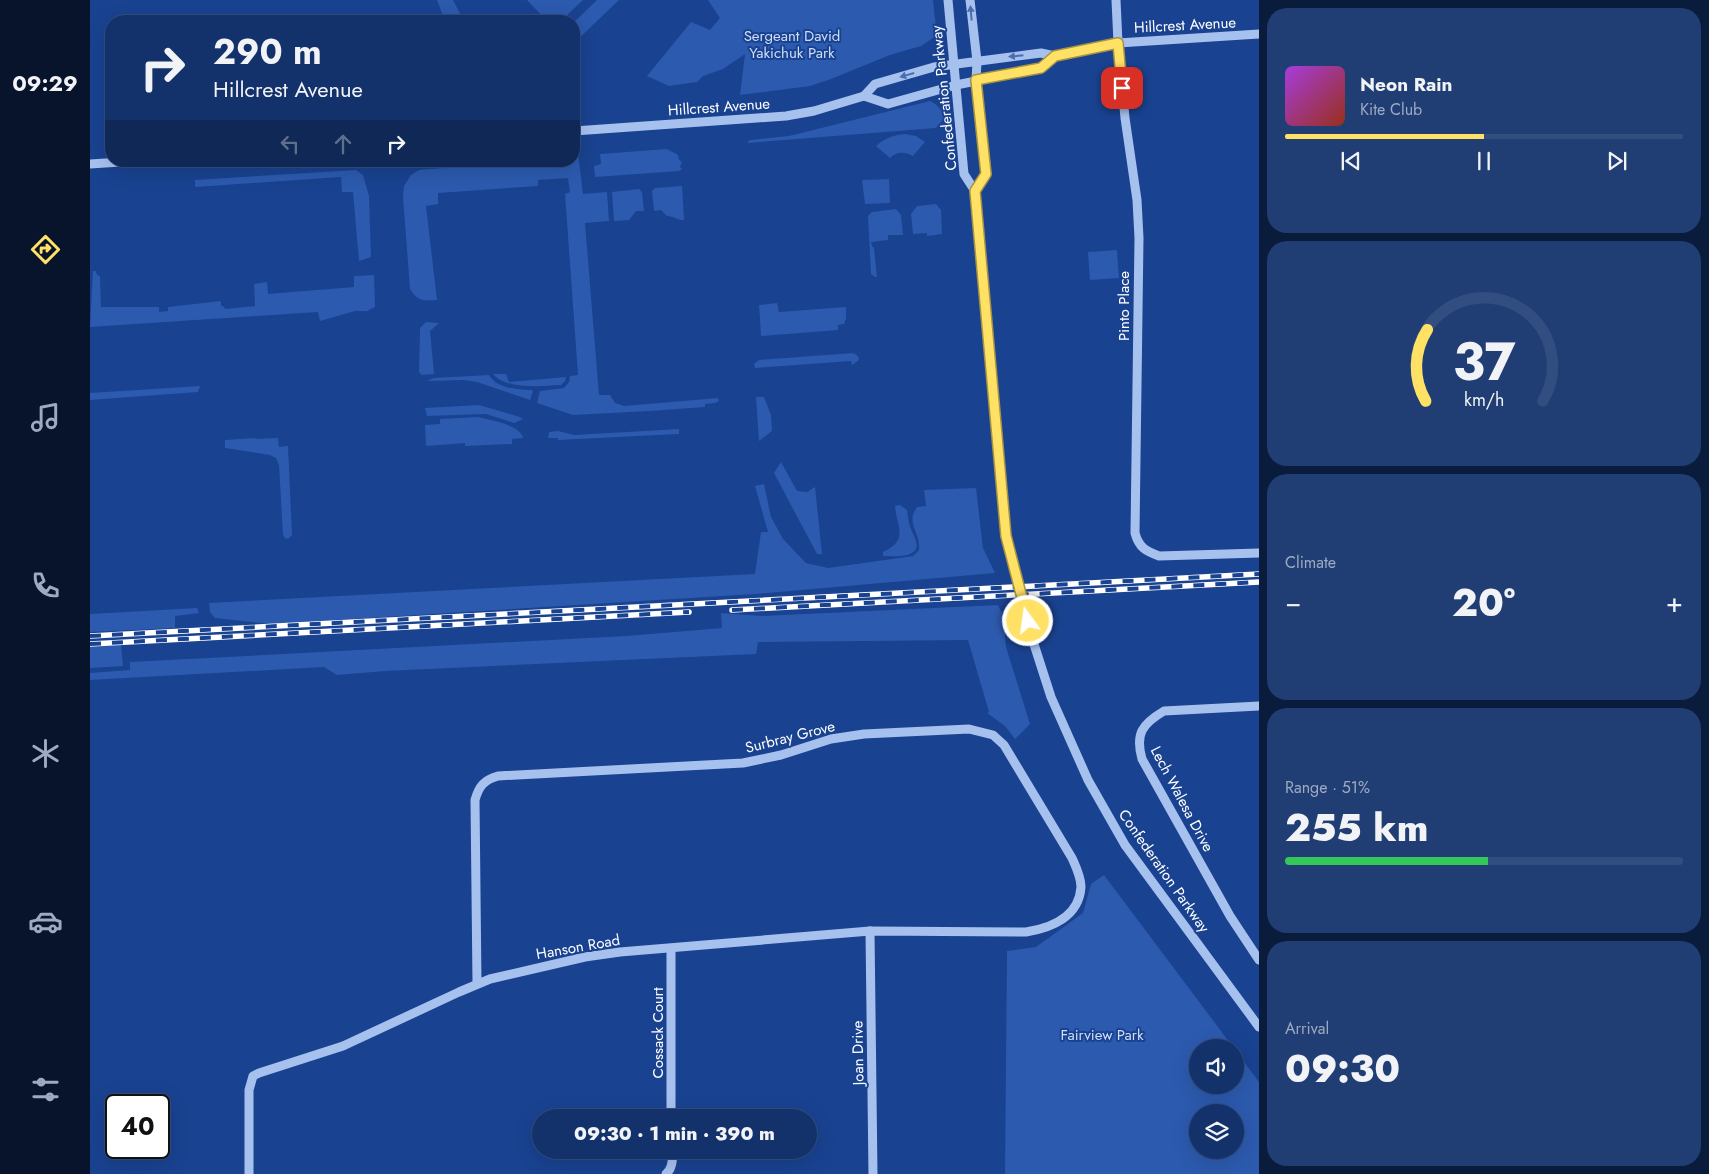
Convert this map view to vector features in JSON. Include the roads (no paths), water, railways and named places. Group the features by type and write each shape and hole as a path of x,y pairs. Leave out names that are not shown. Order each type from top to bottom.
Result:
{"street":[{"name":"Confederation Parkway","path":"948,0 964,174 975,191 1006,536 1032,638 1050,697 1088,780 1126,844 1259,1027"},
{"path":"970,0 986,174 975,191"},
{"name":"Pinto Place","path":"1116,0 1125,118 1137,200 1139,238 1135,533 1138,544 1146,552 1159,556 1259,553"},
{"name":"Hillcrest Avenue","path":"580,131 786,116 814,111 864,96 875,84 934,67 1041,53 1055,56 1118,43 1259,34"},
{"name":"Hillcrest Avenue","path":"864,96 888,104 976,80 1041,68 1055,56"},
{"path":"90,164 105,163"},
{"name":"Lech Walesa Drive","path":"1259,706 1164,711 1144,726 1139,737 1142,759 1230,916 1259,960"},
{"name":"Surbray Grove","path":"477,984 475,800 478,789 486,780 498,776 743,763 781,755 831,739 864,734 969,729 993,735 1004,746 1072,858 1081,887 1077,903 1070,914 1047,928 1026,932"},
{"name":"Hanson Road","path":"249,1174 249,1090 253,1076 343,1046 490,979 585,957 620,952 870,931 1026,932"},
{"name":"Joan Drive","path":"870,931 873,1174"},
{"name":"Cossack Court","path":"671,949 671,1109"},
{"path":"666,1174 669,1172 673,1159"}],"railway":[{"path":"90,636 1259,574"},
{"path":"732,610 1259,582"},
{"path":"90,644 689,612"}],"park label":[{"name":"Sergeant David Yakichuk Park","path":"792,44"},
{"name":"Fairview Park","path":"1102,1035"}]}
